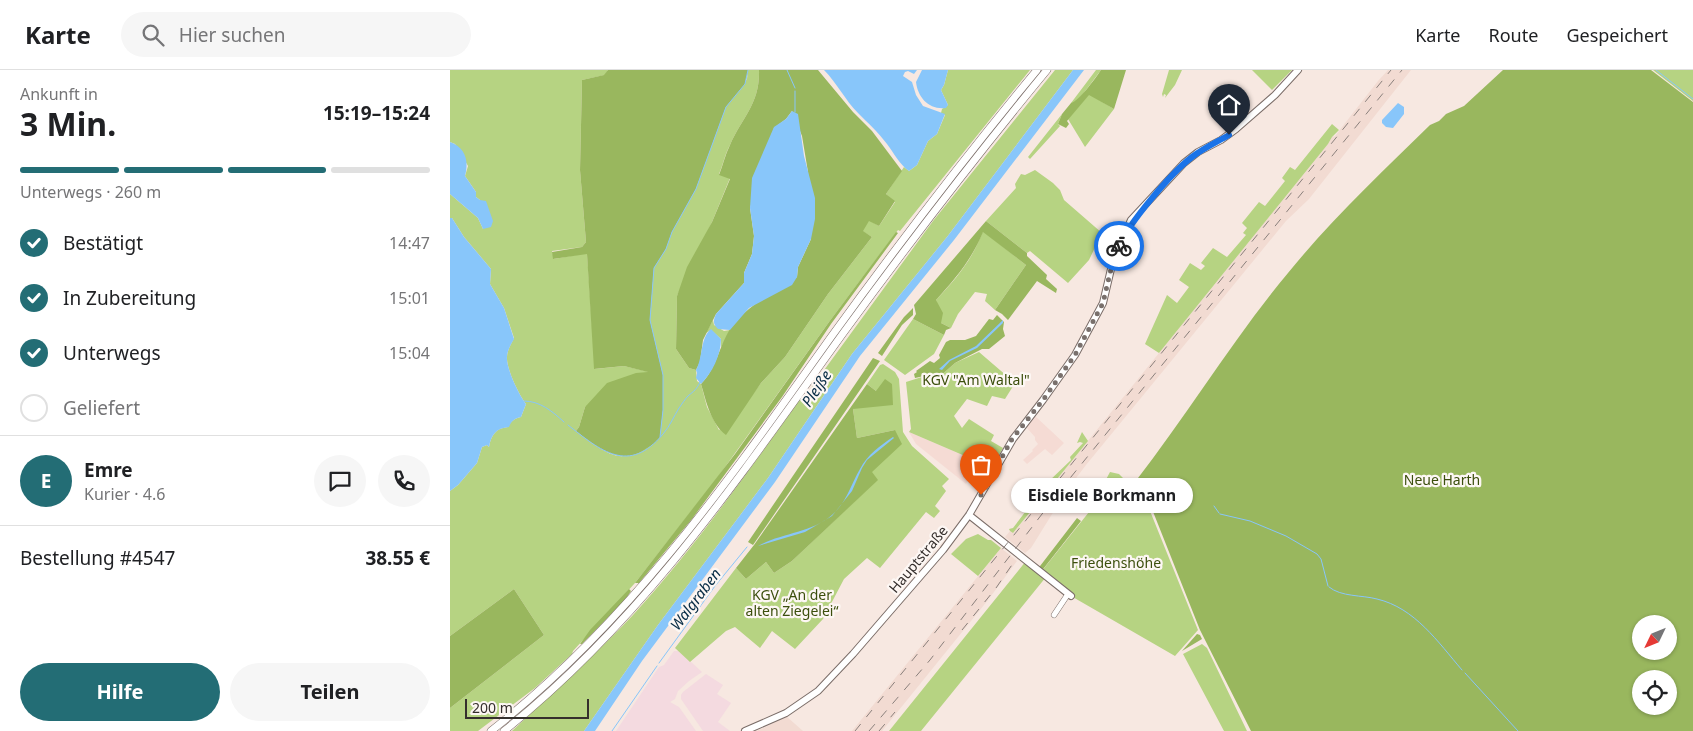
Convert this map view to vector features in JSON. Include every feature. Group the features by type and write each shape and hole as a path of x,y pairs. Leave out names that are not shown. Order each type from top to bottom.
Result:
{"highway":[{"path":"492,731 550,682 597,637 679,544 749,452 886,261 978,142 1037,70"},
{"path":"504,731 555,687 602,642 637,605 686,547 761,449 900,256 983,148 1047,70"}],"main road":[{"name":"Hauptstraße","path":"745,731 786,713 818,691 853,654 943,550 969,515 1012,439 1071,361 1103,303 1111,269 1120,244 1129,227 1184,164 1198,152 1221,140 1236,129 1275,95 1298,70"},
{"path":"969,515 1069,595"}],"street":[{"path":"1054,615 1069,595"}],"shaded area":[{"path":"1388,70 1411,70 1309,199 1286,221 1086,465 1067,490 1031,548 1025,553 1005,537 1010,531 1013,533 1028,515"},
{"path":"1035,416 1064,443 1052,455 1045,449 1027,464 1023,460 1038,444 1035,437 1026,427"},
{"path":"909,432 979,462 966,484 916,444"},
{"path":"1001,548 1017,561 988,600 882,731 852,731"},
{"path":"674,651 679,651 702,672 678,691 675,699 670,702 679,707 696,731 616,731 659,667 664,665"},
{"path":"706,674 723,685 717,694 731,703 718,722 730,731 703,731 681,699 683,692"},
{"path":"786,716 803,731 756,731 768,726"}],"green space":[{"path":"450,70 608,70 605,75 582,80 580,170 586,242 582,247 552,251 554,259 587,253 595,369 624,366 650,372 585,407 576,431 605,451 618,456 624,456 637,451 660,437 663,410 663,375 650,320 654,268 666,249 672,232 696,189 726,107 747,79 748,70 759,70 759,82 757,92 728,148 719,174 730,178 712,222 677,296 676,349 689,368 696,370 697,381 701,384 707,407 719,430 744,406 761,383 785,357 828,294 872,237 862,231 869,220 879,226 895,202 886,194 904,167 909,171 917,165 928,141 937,134 945,115 941,113 942,109 948,105 941,90 948,70 1030,70 900,231 898,230 829,322 715,481 635,583 572,654 535,688 478,731 450,731 450,708 544,635 514,589 450,636 450,491 458,485 477,463 482,447 487,445 489,447 495,433 500,429 508,427 513,420 521,417 526,404 517,388 507,362 509,348 514,338 504,308 490,284 491,269 464,237 452,218 450,218 450,194 478,218 483,229 480,200 476,197 476,192 465,176 468,166 455,144 450,142"},
{"path":"608,70 748,70 745,84 726,107 696,189 672,232 666,249 654,268 650,320 663,375 663,410 660,437 655,443 644,450 626,456 608,453 576,431 585,407 607,383 636,373 648,372 624,366 594,369 587,254 553,259 552,252 582,247 586,242 580,170 582,80 604,75"},
{"path":"759,70 818,70 853,112 872,131 902,171 886,194 895,201 879,226 869,221 863,231 872,237 828,294 785,357 761,383 726,435 713,419 701,384 714,365 726,336 736,321 752,306 797,277 798,267 811,239 808,172 802,136 792,111 786,119 774,128 750,208 754,236 752,254 744,273 744,283 716,314 703,340 700,362 696,370 689,368 676,349 677,296 687,267 712,222 730,179 719,175 730,145 757,92"},
{"path":"1055,70 1073,70 947,237 852,354 768,478 658,625 584,731 512,731 633,615 678,563 801,398 803,399 933,221"},
{"path":"1096,70 1101,70 1083,94 1074,103 1071,103"},
{"path":"1101,70 1126,70 1114,109 1089,95 1067,121 1069,124 1066,128 1058,124 1062,114 1091,84"},
{"path":"1169,70 1182,70 1175,85 1165,98 1166,95 1164,94 1163,97 1162,94"},
{"path":"1252,70 1292,70 1272,90"},
{"name":"Neue Harth","path":"1503,70 1651,70 1693,102 1693,731 1251,731 1200,630 1148,499 1135,488 1138,484 1135,482 1248,324 1304,253 1357,197 1430,125 1439,121 1446,114 1464,106"},
{"path":"1653,70 1693,70 1693,101"},
{"path":"1089,94 1114,109 1085,147 1068,119"},
{"path":"1062,114 1058,124 1060,126 1030,159 1028,157"},
{"path":"1332,124 1339,130 1159,353 1145,344 1167,295 1177,303 1189,287 1179,280 1190,263 1201,270 1205,266 1201,263 1213,248 1227,257 1246,235 1243,233 1247,228 1242,223 1259,202 1265,206 1285,181 1282,178 1290,167 1295,170"},
{"path":"1035,170 1053,183 1060,190 1064,200 1102,233 1089,260 1068,283 1030,251 1027,253 986,221 1016,188 1015,184 1021,174 1025,175"},
{"path":"986,221 1027,253 1027,256 1047,275 1046,279 1057,289 1056,293 1037,281 1008,320 995,310 1026,265 983,232 963,268 936,300 943,313 941,323 951,328 946,330 944,335 913,319 916,314 914,305"},
{"path":"983,231 1026,265 995,310 985,301 987,294 975,292 958,314 951,328 941,323 936,300 963,268 974,251"},
{"path":"896,232 898,233 831,324 782,397 692,519 639,583 635,583 735,454"},
{"path":"913,308 913,315 902,325 882,356 878,353 904,317"},
{"path":"997,315 1004,322 1005,336 989,349 982,349 955,363 937,379 926,381 924,376 915,378 914,374 916,371 930,361 934,363 940,358 939,355 946,342 950,340 965,340 976,336 989,319 993,320"},
{"path":"913,319 944,335 934,354 905,375 884,360"},
{"path":"713,320 714,325 724,331 730,330 721,348 721,339 711,330 706,333"},
{"name":"KGV \"Am Waltal\"","path":"979,352 1015,383 1005,399 992,396 987,406 967,399 954,416 962,428 969,419 994,435 991,441 1003,448 991,469 909,432 911,429 906,382 925,376 937,379 955,363"},
{"path":"873,358 880,361 753,545 748,542"},
{"name":"KGV „An der alten Ziegelei“","path":"883,364 895,372 899,379 903,432 912,446 949,479 942,486 946,491 935,506 940,511 934,518 926,512 880,568 867,558 844,579 823,619 795,649 772,631 760,648 735,627 726,631 690,662 675,648 736,568 746,579 766,562 774,573 792,561 877,480 871,473 895,430 857,438 853,409 876,391 867,384 880,365"},
{"path":"885,379 892,384 893,405 853,409 857,438 895,430 902,444 872,472 878,480 792,561 774,573 766,562 746,579 736,568 867,384 876,391"},
{"path":"1082,432 1088,441 1013,533 1010,531 1009,529 1013,528 1032,503 1041,495 1039,492 1042,491 1045,481 1047,483 1071,460 1070,457 1083,443 1077,443"},
{"name":"Friedenshöhe","path":"1110,472 1119,474 1146,501 1198,630 1175,656 1071,596 1046,577 921,731 889,731 1026,561 1041,572 1089,512 1085,508 1102,487"},
{"path":"1077,518 1081,521 1040,573 1037,570"},
{"path":"978,534 991,540 1001,548 978,576 951,554 966,539"},
{"path":"514,589 544,635 450,708 450,636"},
{"path":"629,589 631,591 625,600 580,644 590,630"},
{"path":"1197,634 1202,639 1182,651"},
{"path":"1202,644 1207,648 1247,731 1224,731 1183,654"}],"water":[{"path":"824,70 917,70 914,74 908,71 905,72 903,76 912,82 916,95 923,106 945,114 937,134 928,141 917,165 909,171 902,165 884,140 853,108"},
{"path":"922,70 948,70 941,90 948,105 946,108 934,107 922,98 916,82"},
{"path":"1073,70 1084,70 954,240 860,356 775,482 642,661 595,731 584,731 658,625 768,478 852,354 947,237"},
{"path":"1398,103 1404,107 1404,114 1393,128 1386,127 1382,120"},
{"path":"792,111 798,114 804,156 815,198 815,219 811,239 798,267 797,277 792,285 749,308 730,330 718,329 714,322 716,314 744,283 744,273 752,254 754,236 750,208 752,178 774,127 786,119"},
{"path":"450,142 463,151 467,165 465,176 476,192 476,197 486,201 493,221 491,227 483,229 478,218 450,194"},
{"path":"450,218 452,218 464,237 491,269 490,284 504,308 514,339 509,348 507,362 517,388 526,404 521,417 514,420 509,427 497,431 491,439 489,447 487,445 482,447 477,463 458,485 450,491"},
{"path":"1003,320 1003,323 977,348 950,361 942,370 939,369 949,360 976,346"},
{"path":"711,329 721,339 721,345 709,375 701,384 696,378 696,370 703,343"},
{"path":"893,437 867,460 852,491 842,503 866,459"},
{"path":"815,526 805,532 758,546 776,538"}],"waterway":[{"path":"660,437 663,410 663,375 650,320 654,268 666,249 672,232 696,189 726,107 745,84 748,70"},
{"path":"787,70 795,88"},
{"path":"1656,70 1693,99"},
{"path":"795,91 795,112"},
{"path":"568,425 592,443 615,455 627,456 638,454 651,446 663,434 679,408 700,382"},
{"path":"524,401 541,405 564,422"},
{"path":"1214,506 1219,513"},
{"path":"1220,514 1250,521 1286,536 1317,554 1321,559 1328,586"},
{"name":"Walgraben","path":"659,663 715,586 747,547"},
{"path":"1329,587 1339,593 1391,603 1403,610 1425,627 1462,670"},
{"name":"Walgraben","path":"612,731 657,666"},
{"path":"1465,673 1518,731"}],"railway":[{"path":"855,731 1391,70"},
{"path":"869,731 930,660 1062,488 1402,70"},
{"path":"962,630 996,588 1016,559"},
{"path":"879,731 895,712"}],"way so far":[{"path":"981,495 1012,439 1075,355 1103,303 1108,279 1119,246"}],"place":[{"name":"Eisdiele Borkmann","path":"981,495"}],"route":[{"path":"1119,246 1129,227 1140,213 1184,164 1198,152 1229,135"}],"water label":[{"name":"Pleiße","path":"816,388"}]}
